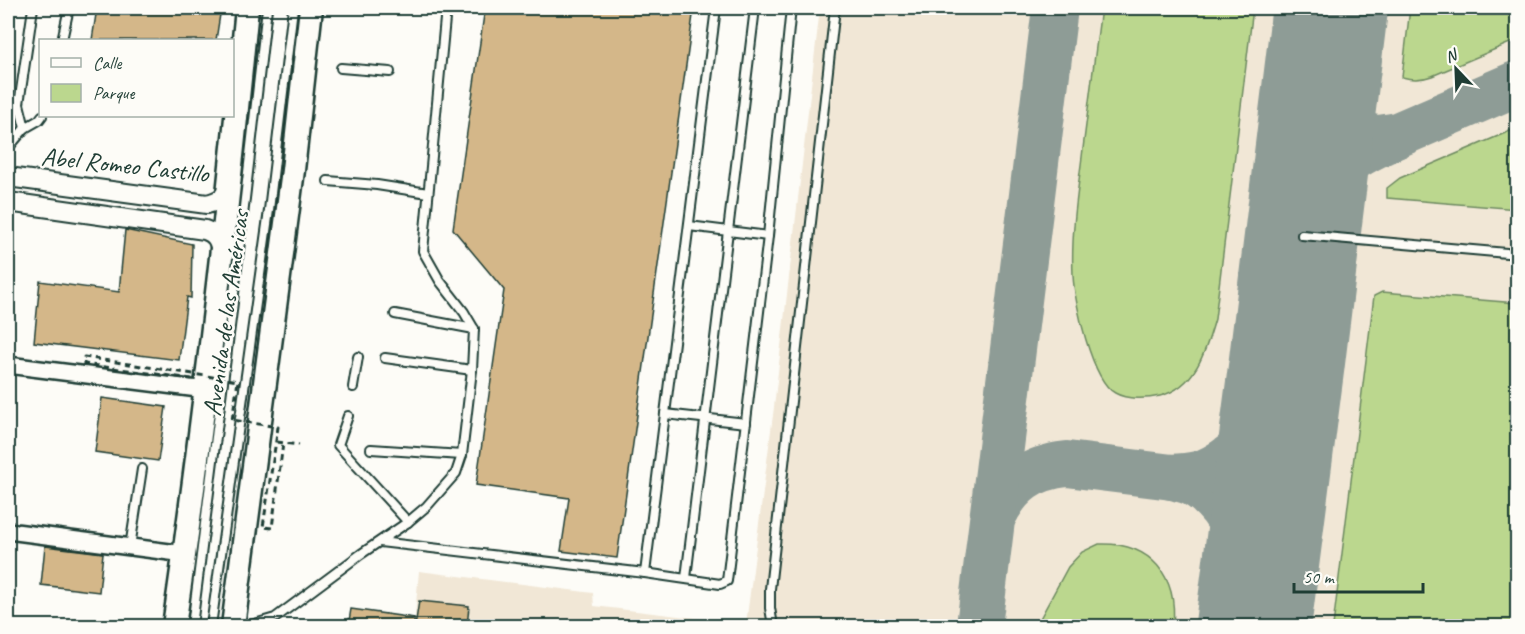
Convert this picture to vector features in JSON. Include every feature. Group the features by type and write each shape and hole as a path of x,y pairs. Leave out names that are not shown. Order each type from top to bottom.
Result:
{"main road":[{"name":"Avenida de las Américas","path":"174,627 185,554 199,385 222,254 230,188 247,8"},
{"name":"Avenida de las Américas","path":"233,627 293,170 311,8"}],"street":[{"name":"Abel Romeo Castillo","path":"8,177 207,204 220,200 230,188"},
{"name":"Abel Romeo Castillo","path":"8,202 205,230 216,237 222,254"},
{"path":"8,364 199,385"},
{"path":"8,531 185,554"}],"lane":[{"path":"25,128 19,104 33,8"},
{"path":"62,39 69,8"},
{"name":"Avenida de las Américas","path":"192,627 267,8"},
{"name":"Avenida de las Américas","path":"211,627 270,210 293,8"},
{"path":"248,627 275,618 408,522 427,506 449,482 456,472 462,455 472,370 474,329 440,281 423,251 446,8"},
{"path":"645,573 716,8"},
{"path":"686,578 755,8"},
{"path":"380,542 686,578 718,584 728,580 768,236 791,8"},
{"path":"773,627 770,589 835,8"},
{"path":"341,68 390,72"},
{"path":"8,148 25,128 41,117"},
{"path":"328,181 377,185 428,193"},
{"path":"689,226 768,236"},
{"path":"1302,235 1518,254"},
{"path":"395,314 474,329"},
{"path":"353,387 358,357"},
{"path":"385,358 472,370"},
{"path":"665,414 746,423"},
{"path":"348,416 338,445 408,522"},
{"path":"371,449 462,455"},
{"path":"130,547 142,469"},
{"path":"275,618 279,627"}],"path":[{"path":"199,385 84,364 84,357 238,381 232,420 278,427 263,527 272,528 283,443"}],"shaded area":[{"path":"820,8 1517,8 1517,626 414,626 419,571 593,593 594,606 746,624 774,407"}],"green space":[{"path":"1101,8 1253,8 1215,319 1203,355 1191,376 1183,385 1172,391 1149,398 1125,397 1115,393 1107,386 1099,373 1086,339 1074,287 1075,216"},
{"path":"1410,8 1517,8 1517,40 1428,77 1410,79 1402,77"},
{"path":"1517,128 1517,209 1387,198 1387,188 1400,178"},
{"path":"1382,292 1517,303 1517,626 1333,626 1374,296"},
{"path":"1099,544 1133,549 1147,556 1157,566 1171,592 1173,626 1036,626 1068,567 1082,552"}],"building":[{"path":"97,8 221,8 216,39 92,39"},
{"path":"485,8 694,8 617,558 561,551 569,498 476,485 504,290 453,229"},
{"path":"125,230 192,244 191,298 187,297 179,360 34,342 40,281 119,292"},
{"path":"102,398 166,407 158,461 95,452"},
{"path":"45,546 103,553 99,592 41,585"},
{"path":"419,601 469,606 467,627 415,627"},
{"path":"351,609 414,618 414,627 348,627"}],"taxiway":[{"path":"979,626 1055,8"},
{"path":"1322,72 1327,98 1334,113 1354,131 1377,138 1395,136 1518,83"},
{"path":"1302,235 1307,215 1315,198 1334,172 1361,153 1395,136"},
{"path":"994,515 1007,494 1023,479 1032,473 1054,466 1067,464 1172,477 1196,474 1215,467 1234,454 1264,419 1287,361"},
{"path":"1172,477 1190,482 1203,490 1219,505 1238,533 1247,556 1255,609"}],"runway":[{"path":"1253,626 1330,8"}]}
